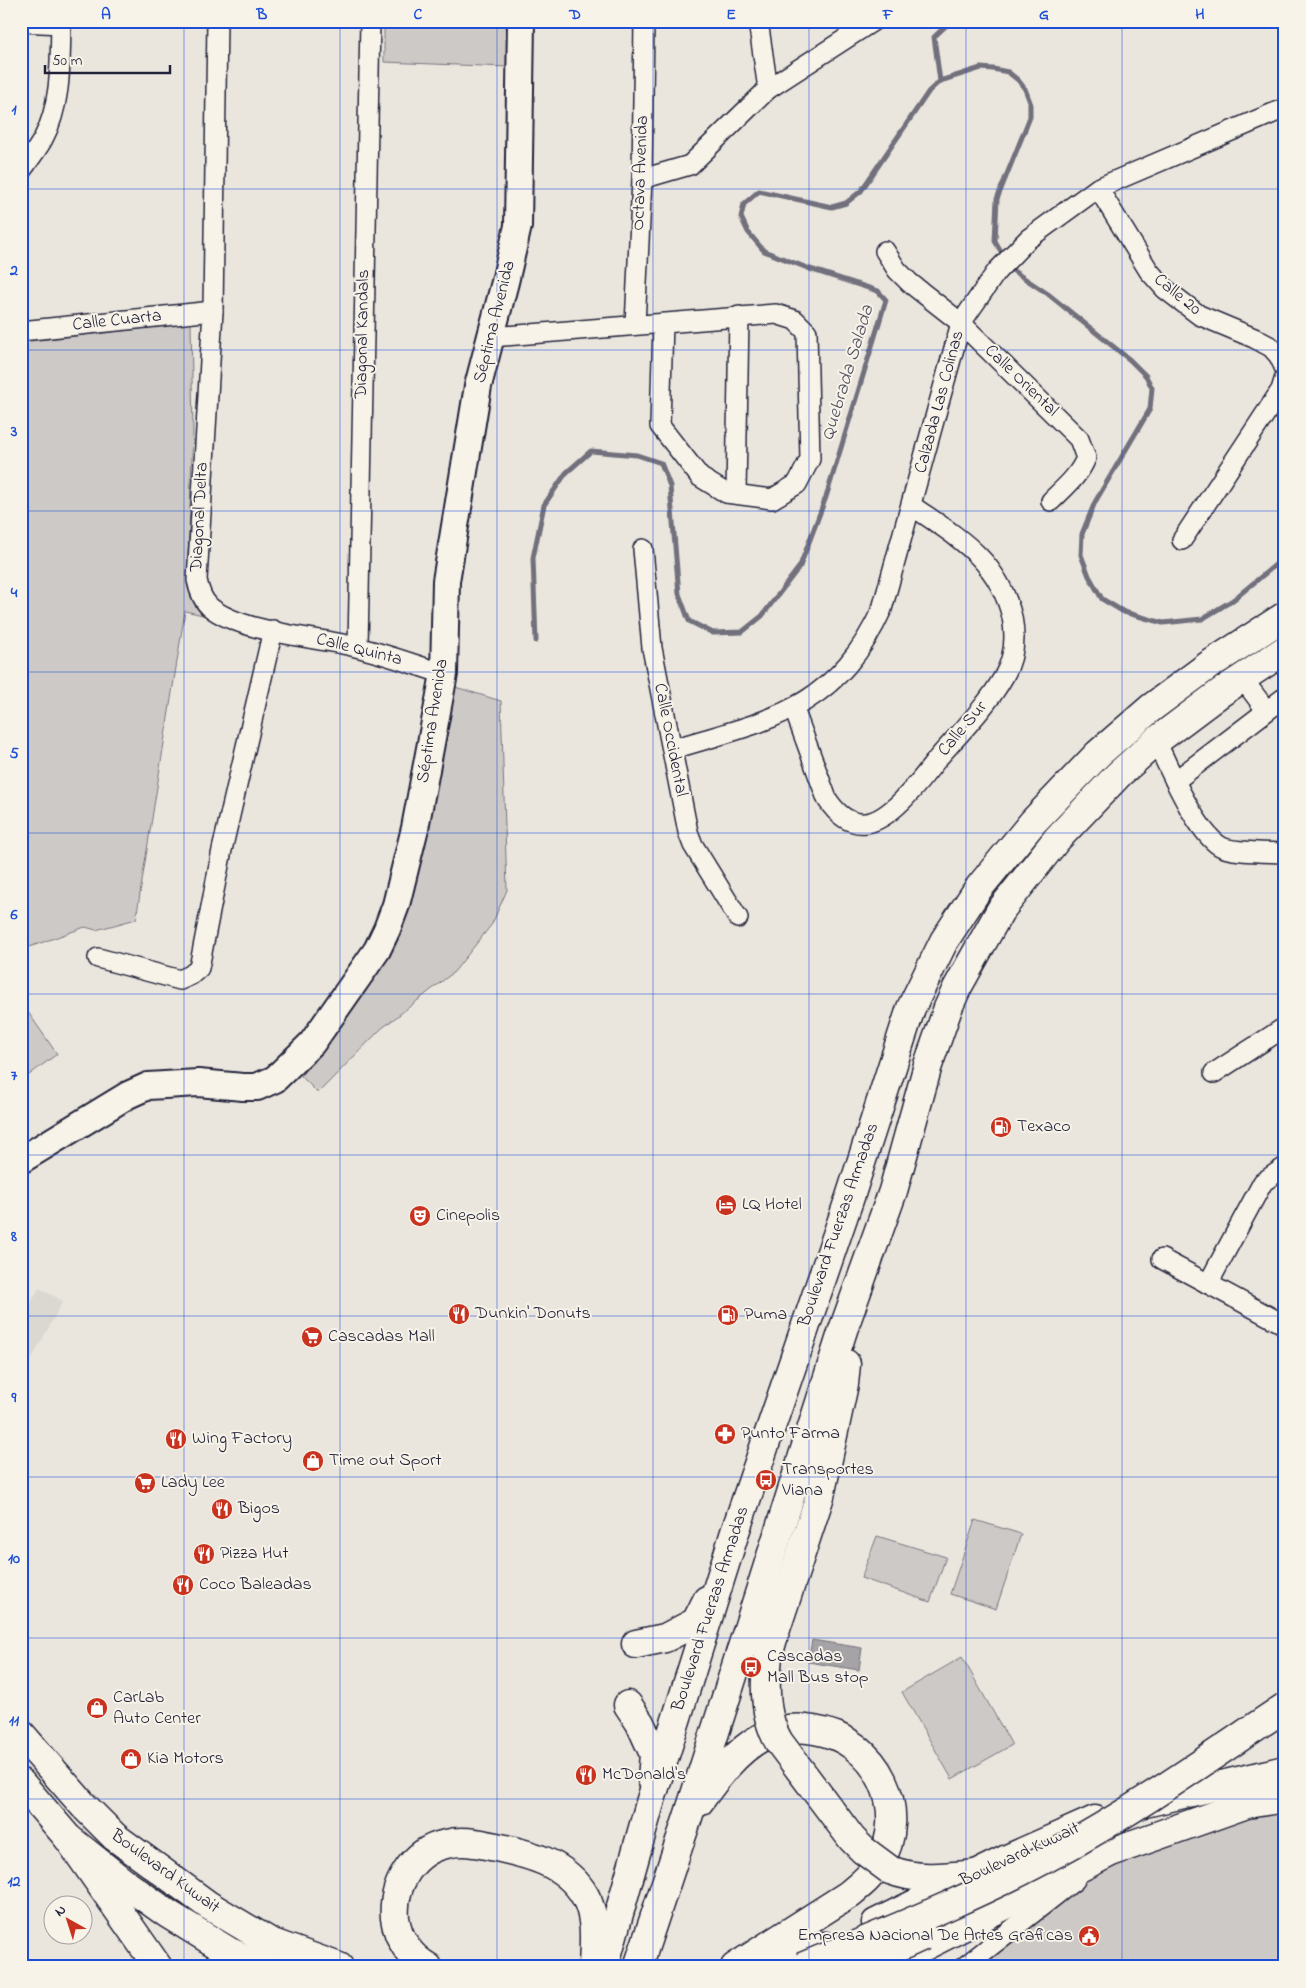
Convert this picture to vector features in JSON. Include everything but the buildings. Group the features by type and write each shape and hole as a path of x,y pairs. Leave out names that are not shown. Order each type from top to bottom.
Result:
{"main road":[{"name":"Boulevard Fuerzas Armadas","path":"604,1967 650,1803 735,1532 850,1197 911,1008 944,941 978,889 1033,822 1098,754 1173,692 1210,665 1285,616"},
{"name":"Boulevard Fuerzas Armadas","path":"638,1967 688,1817 843,1330 893,1191 928,1065 957,988 1000,911 1056,839 1118,774 1156,741 1242,678 1285,650"},
{"path":"843,1330 846,1370 820,1496 768,1656 765,1696 770,1719 779,1742 852,1839 863,1850 890,1870 904,1875 924,1878 976,1874"},
{"path":"636,1644 666,1638 696,1622 701,1615 735,1532"},
{"path":"628,1705 640,1723 654,1754 650,1803"},
{"path":"802,1967 955,1902 1058,1852 1132,1809 1285,1707"},
{"path":"856,1967 957,1920 1065,1866 1128,1828 1285,1725"},
{"path":"688,1817 714,1780 746,1748 763,1736 783,1730 804,1728 825,1731 844,1739 871,1761 885,1785 890,1805 891,1826 887,1846 878,1865 865,1882 848,1895 735,1967"},
{"name":"Boulevard Kuwait","path":"21,1734 84,1806 115,1838 208,1906 265,1939 339,1967"},
{"name":"Boulevard Kuwait","path":"765,1967 800,1956 891,1916 1050,1839 1117,1812 1179,1794 1285,1770"},
{"name":"Boulevard Kuwait","path":"21,1783 68,1838 123,1882 168,1914 228,1951 265,1967"},
{"name":"Boulevard Kuwait","path":"882,1967 1111,1852 1246,1804 1285,1798"},
{"path":"68,1838 158,1967"},
{"path":"428,1967 420,1963 406,1948 396,1928 394,1907 398,1886 409,1867 425,1853 444,1844 466,1842 523,1852 555,1866 567,1874 582,1890 591,1910 594,1924 593,1967"}],"street":[{"name":"Diagonal Delta","path":"217,21 213,311 197,580 200,594 209,606 224,615 250,625 273,630"},
{"name":"Diagonal Kandals","path":"358,647 370,21"},
{"name":"Séptima Avenida","path":"21,1160 128,1095 148,1086 198,1083 243,1088 257,1087 275,1080 312,1043 377,950 387,929 396,905 415,828 444,674 446,582 478,386 518,226 520,21"},
{"name":"Octava Avenida","path":"635,324 642,178 644,21"},
{"path":"758,21 768,89"},
{"path":"642,178 690,166 768,89 873,21"},
{"path":"21,22 61,23 59,80 52,114 44,137 21,171"},
{"name":"Calzada Las Colinas","path":"673,749 764,722 794,709 826,687 842,672 871,633 882,609 912,506 961,323 997,271 1028,239 1098,188 1285,108"},
{"name":"Calle 20","path":"1098,188 1148,271 1165,289 1199,315 1271,347 1280,356 1285,369"},
{"name":"Calle Oriental","path":"885,251 897,270 910,283 961,323 1079,438 1086,458 1083,466 1076,476 1051,501"},
{"name":"Calle Cuarta","path":"21,331 213,311"},
{"path":"492,336 635,324 739,316 776,314 795,320 807,332 810,459 797,484 772,498 726,493 700,477 660,426 663,322"},
{"path":"736,494 739,316"},
{"path":"1182,540 1281,390 1285,377"},
{"name":"Calle Sur","path":"794,709 827,799 835,811 844,819 855,823 867,823 879,818 895,807 994,692 1005,675 1012,659 1014,635 1010,609 1000,583 990,567 965,542 912,506"},
{"name":"Calle Occidental","path":"643,549 652,648 688,832 693,845 738,918"},
{"name":"Calle Quinta","path":"273,630 358,647 444,674"},
{"path":"98,958 180,980 192,976 199,968 222,850 273,630"},
{"path":"1242,678 1266,710"},
{"path":"1175,781 1285,697"},
{"path":"1156,741 1175,781 1200,825 1220,847 1243,851 1285,853"},
{"path":"1214,1073 1285,1027"},
{"path":"1208,1284 1263,1182 1282,1173"},
{"path":"1162,1259 1285,1325"},
{"path":"1117,1812 1156,1788 1285,1697"},
{"path":"964,1967 1111,1852"}],"shaded area":[{"path":"384,21 508,21 507,67 384,62"},
{"path":"191,323 193,431 187,580 194,601 207,616 185,611 136,919 96,930 85,927 21,950 21,342"},
{"path":"452,686 501,701 507,890 492,924 454,972 381,1029 318,1093 301,1076 400,936 412,886"},
{"path":"21,1002 57,1054 21,1081"},
{"path":"39,1288 63,1301 28,1366 21,1362 21,1320"},
{"path":"975,1520 1021,1534 996,1609 950,1594"},
{"path":"877,1536 946,1557 930,1602 861,1578"},
{"path":"812,1640 862,1648 859,1670 808,1662"},
{"path":"962,1657 1012,1745 952,1779 902,1692"},
{"path":"1285,1808 1285,1967 973,1967 1113,1857 1172,1837"}],"waterway":[{"path":"940,81 934,37 951,21"},
{"name":"Quebrada Salada","path":"536,641 533,558 544,505 566,473 591,451 637,455 661,463 670,486 679,594 689,621 713,633 742,632 762,616 800,566 826,497 886,300 878,291 810,269 764,251 748,232 741,217 744,204 759,191 832,207 846,203 861,191 929,91 940,81 981,68 1008,72 1025,89 1030,102 1030,117 997,199 995,241 1012,270 1048,294 1130,360 1146,376 1152,388 1150,409 1095,502 1082,534 1081,555 1089,576 1102,599 1124,612 1163,623 1202,619 1233,600 1285,557"}],"place":[{"name":"Texaco","path":"1001,1127"},
{"name":"LQ Hotel","path":"726,1205"},
{"name":"Cinepolis","path":"420,1216"},
{"name":"Dunkin' Donuts","path":"459,1314"},
{"name":"Puma","path":"728,1315"},
{"name":"Cascadas Mall","path":"312,1337"},
{"name":"Punto Farma","path":"725,1434"},
{"name":"Wing Factory","path":"176,1439"},
{"name":"Time out Sport","path":"313,1461"},
{"name":"Transportes Viana","path":"766,1480"},
{"name":"Lady Lee","path":"145,1483"},
{"name":"Bigos","path":"222,1509"},
{"name":"Pizza Hut","path":"204,1554"},
{"name":"Coco Baleadas","path":"183,1585"},
{"name":"Cascadas Mall Bus stop","path":"751,1667"},
{"name":"CarLab Auto Center","path":"97,1708"},
{"name":"Kia Motors","path":"131,1759"},
{"name":"McDonald's","path":"586,1775"},
{"name":"Empresa Nacional De Artes Graficas","path":"1089,1936"}]}
